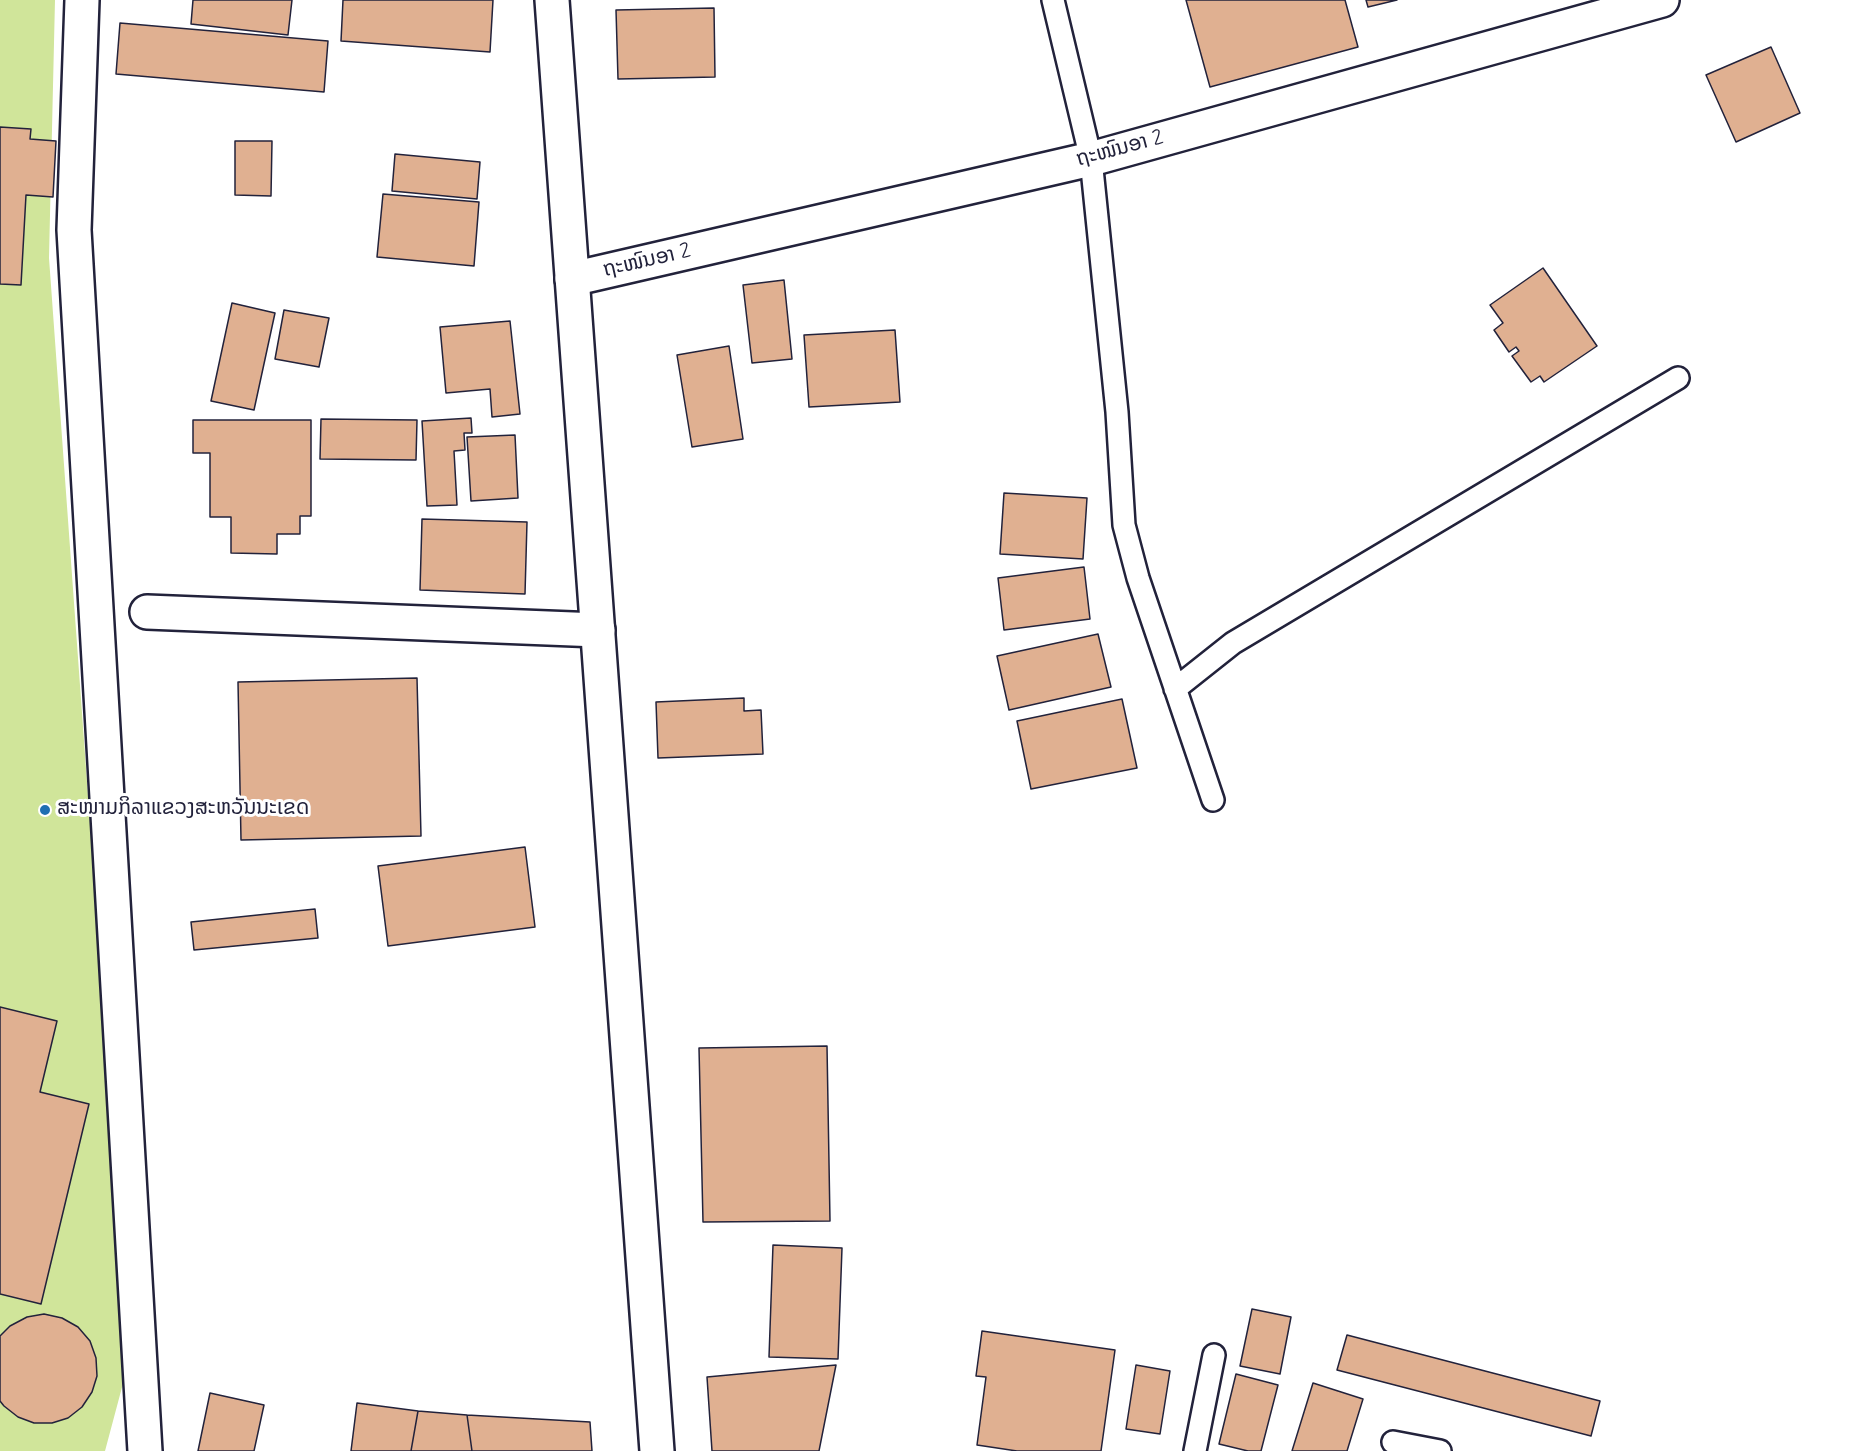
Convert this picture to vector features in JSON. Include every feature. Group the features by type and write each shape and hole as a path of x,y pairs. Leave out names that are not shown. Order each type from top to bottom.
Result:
{"street":[{"path":"82,0 74,230 145,1451"},
{"path":"552,0 657,1451"},
{"name":"ຖະໜົນອາ 2","path":"572,279 1091,159 1662,0"},
{"path":"147,612 598,630"}],"lane":[{"path":"1053,0 1091,159 1116,400 1124,525 1138,579 1213,800"},
{"path":"1175,689 1233,643 1678,378"},
{"path":"1195,1451 1214,1355"},
{"path":"1393,1442 1440,1451"}],"green space":[{"name":"ສະໜາມກິລາແຂວງສະຫວັນນະເຂດ","path":"0,0 55,0 49,258 129,1361 105,1451 0,1451"}],"building":[{"path":"193,0 292,0 288,35 191,24"},
{"path":"343,0 493,0 490,52 341,41"},
{"path":"1186,0 1345,0 1358,47 1210,87"},
{"path":"1366,0 1397,0 1368,7"},
{"path":"714,8 715,77 618,79 616,10"},
{"path":"120,23 328,41 324,92 116,74"},
{"path":"1771,47 1800,113 1736,142 1706,75"},
{"path":"0,127 31,129 30,139 56,141 53,197 26,195 21,285 0,284"},
{"path":"235,141 272,141 271,196 235,195"},
{"path":"395,154 480,162 477,199 392,191"},
{"path":"383,194 479,202 474,266 377,257"},
{"path":"1543,268 1597,346 1544,382 1540,376 1531,382 1512,356 1519,351 1516,347 1509,352 1494,330 1503,323 1490,305"},
{"path":"784,280 792,359 752,363 743,285"},
{"path":"232,303 275,313 254,410 211,401"},
{"path":"284,310 329,318 319,367 275,359"},
{"path":"510,321 520,414 492,417 490,389 446,393 440,327"},
{"path":"895,330 900,402 809,407 804,335"},
{"path":"729,346 743,439 692,447 677,355"},
{"path":"471,418 472,433 464,433 465,450 454,451 457,505 427,506 422,421"},
{"path":"321,419 417,420 416,460 320,459"},
{"path":"193,420 311,420 311,516 300,516 300,534 277,534 277,554 231,553 231,517 210,517 210,453 193,453"},
{"path":"515,435 518,498 471,501 467,437"},
{"path":"1004,493 1087,498 1083,559 1000,554"},
{"path":"422,519 527,522 525,594 420,590"},
{"path":"1084,567 1090,619 1004,630 998,578"},
{"path":"1098,634 1111,687 1009,710 997,656"},
{"path":"417,678 421,836 241,840 238,682"},
{"path":"744,698 744,711 761,710 763,754 658,758 656,702"},
{"path":"1122,699 1137,768 1031,789 1017,721"},
{"path":"525,847 535,927 388,946 378,866"},
{"path":"315,909 318,938 194,950 191,922"},
{"path":"0,1007 57,1021 40,1092 89,1104 41,1304 0,1294"},
{"path":"827,1046 830,1221 703,1222 699,1048"},
{"path":"773,1245 842,1248 838,1359 769,1357"},
{"path":"1252,1309 1291,1317 1280,1374 1240,1366"},
{"path":"44,1314 62,1318 78,1327 90,1341 96,1358 97,1376 92,1392 82,1407 68,1418 52,1423 34,1423 18,1417 0,1401 0,1336 10,1326 27,1317"},
{"path":"982,1331 1115,1350 1101,1451 1017,1451 977,1445 986,1377 976,1376"},
{"path":"1347,1335 1600,1401 1591,1436 1337,1370"},
{"path":"836,1365 819,1451 712,1451 707,1377"},
{"path":"1136,1365 1170,1371 1160,1434 1126,1429"},
{"path":"1236,1374 1278,1385 1261,1451 1248,1451 1219,1444"},
{"path":"1313,1383 1363,1399 1347,1451 1292,1451"},
{"path":"210,1393 264,1405 254,1451 198,1451"},
{"path":"357,1403 418,1411 411,1451 351,1451"},
{"path":"418,1411 467,1415 472,1451 411,1451"},
{"path":"467,1415 590,1422 592,1451 472,1451"}],"place":[{"name":"ສະໜາມກິລາແຂວງສະຫວັນນະເຂດ","path":"45,810"}]}
